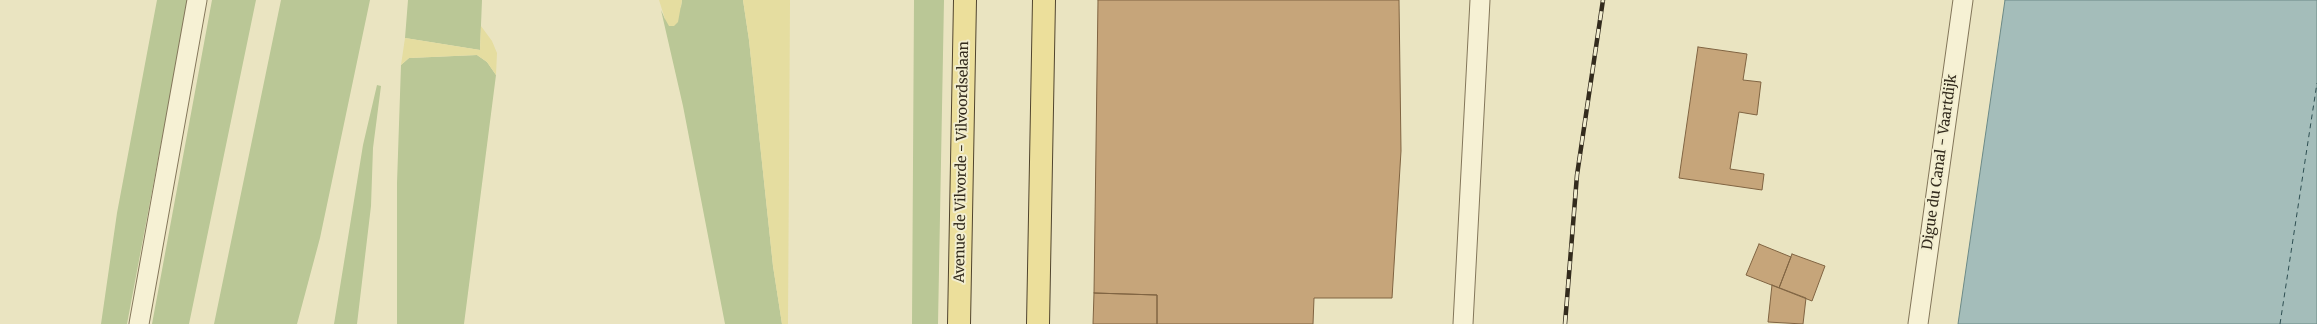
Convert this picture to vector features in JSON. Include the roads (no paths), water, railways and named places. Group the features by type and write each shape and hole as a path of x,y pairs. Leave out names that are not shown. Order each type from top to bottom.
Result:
{"main road":[{"name":"Avenue de Vilvorde - Vilvoordselaan","path":"959,324 965,0"},
{"path":"1038,324 1044,0"}],"lane":[{"path":"139,324 197,0"},
{"path":"1463,324 1480,0"},
{"name":"Digue du Canal - Vaartdijk","path":"1918,324 1964,0"}],"water":[{"path":"2005,0 2317,0 2317,324 1958,324"}],"railway":[{"path":"1565,324 1577,175 1603,0"}]}
